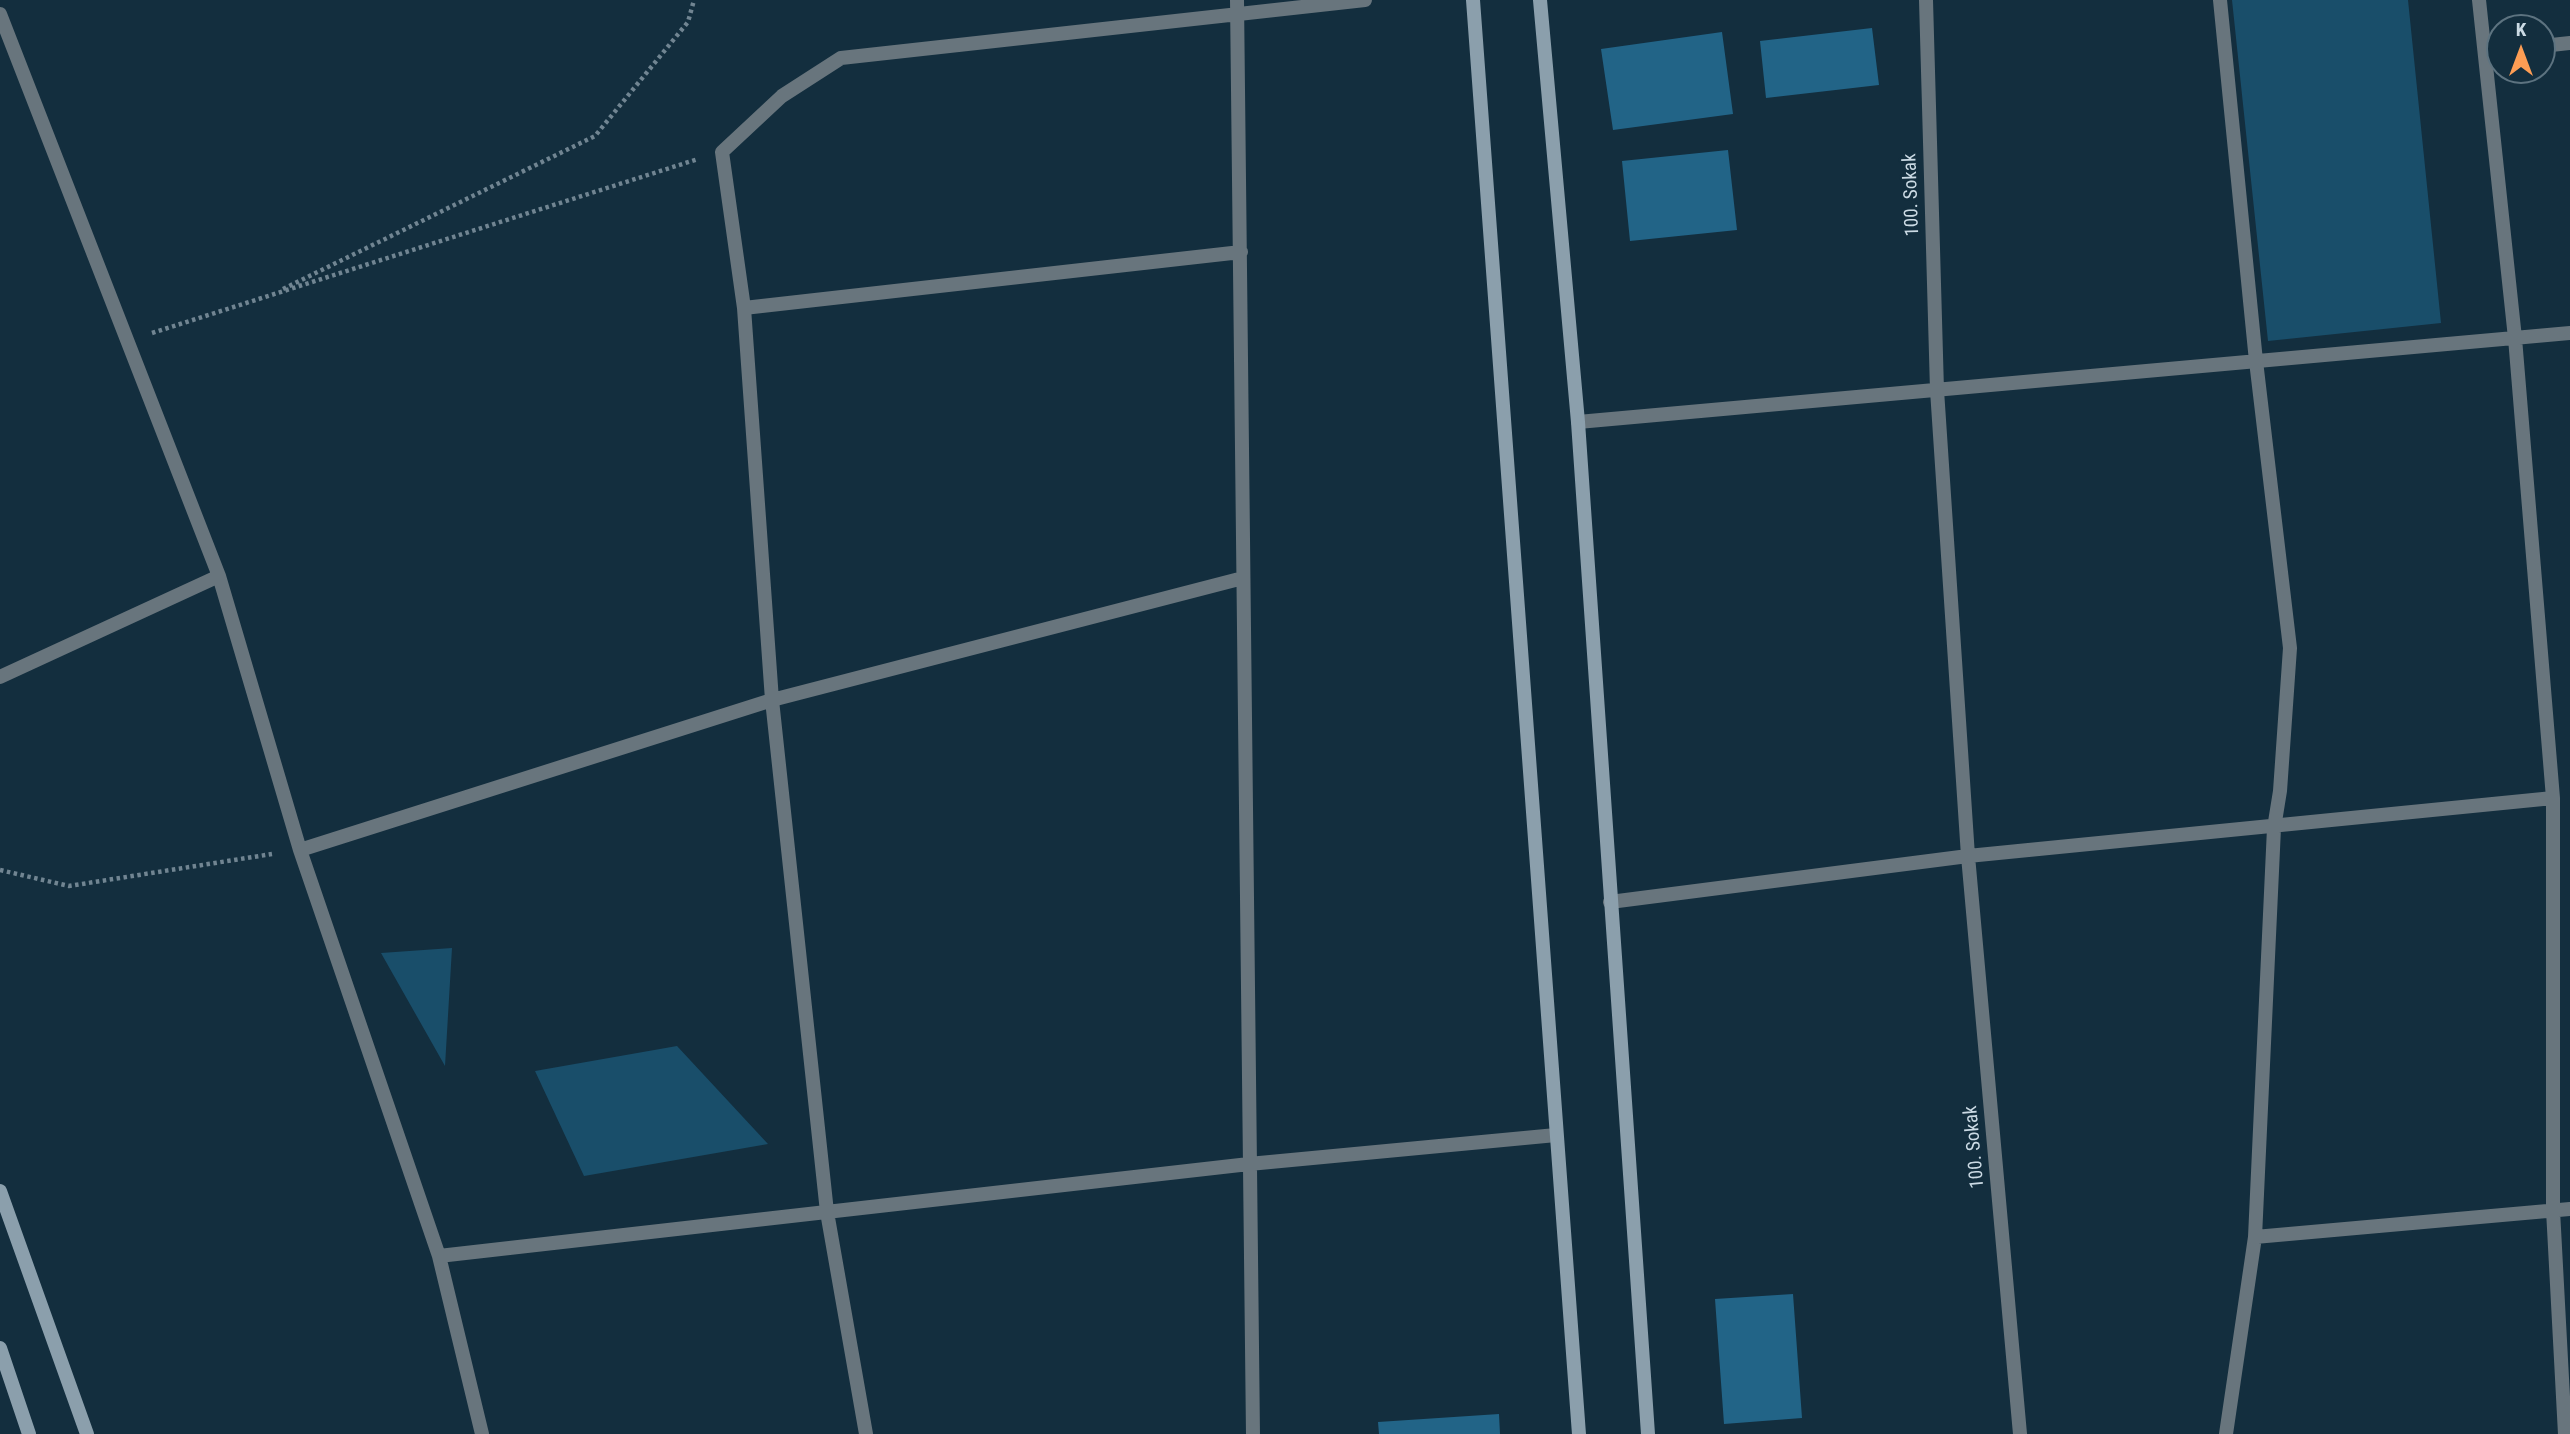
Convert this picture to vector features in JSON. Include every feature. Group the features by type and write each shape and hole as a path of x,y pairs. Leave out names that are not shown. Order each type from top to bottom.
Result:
{"main road":[{"path":"1473,0 1579,1434"},
{"path":"1540,0 1578,422 1648,1434"},
{"path":"0,1191 87,1434"},
{"path":"0,1348 29,1434"}],"street":[{"path":"866,1434 827,1212 772,700 744,308 722,152 782,96 841,58 1238,7 1365,0"},
{"name":"100. Sokak","path":"1926,0 1937,390 1968,856 2021,1434"},
{"path":"2220,0 2256,361 2290,648 2280,791 2274,828 2255,1237 2226,1434"},
{"path":"2479,0 2515,338 2553,798 2553,1210 2565,1434"},
{"path":"1238,7 1253,1434"},
{"path":"0,14 219,576 300,850 439,1256 482,1434"},
{"path":"744,308 1241,252"},
{"path":"1578,422 2570,333"},
{"path":"0,677 219,576"},
{"path":"300,850 772,700 1243,578"},
{"path":"1610,902 1968,856 2274,828 2553,798"},
{"path":"439,1256 1249,1164 1556,1135"},
{"path":"2255,1237 2570,1209"}],"path":[{"path":"268,297 595,136 688,22 694,0"},
{"path":"128,341 722,152"},
{"path":"0,870 69,886 300,850"}],"shaded area":[{"path":"2232,0 2408,0 2441,323 2268,341"},
{"path":"452,948 445,1066 381,953"},
{"path":"677,1046 768,1144 584,1176 535,1071"}],"building":[{"path":"1872,28 1879,85 1766,98 1760,41"},
{"path":"1722,32 1733,114 1613,130 1601,49"},
{"path":"1728,150 1737,230 1630,241 1622,161"},
{"path":"1793,1294 1802,1418 1724,1424 1715,1299"},
{"path":"1499,1414 1500,1434 1379,1434 1378,1422"}]}
